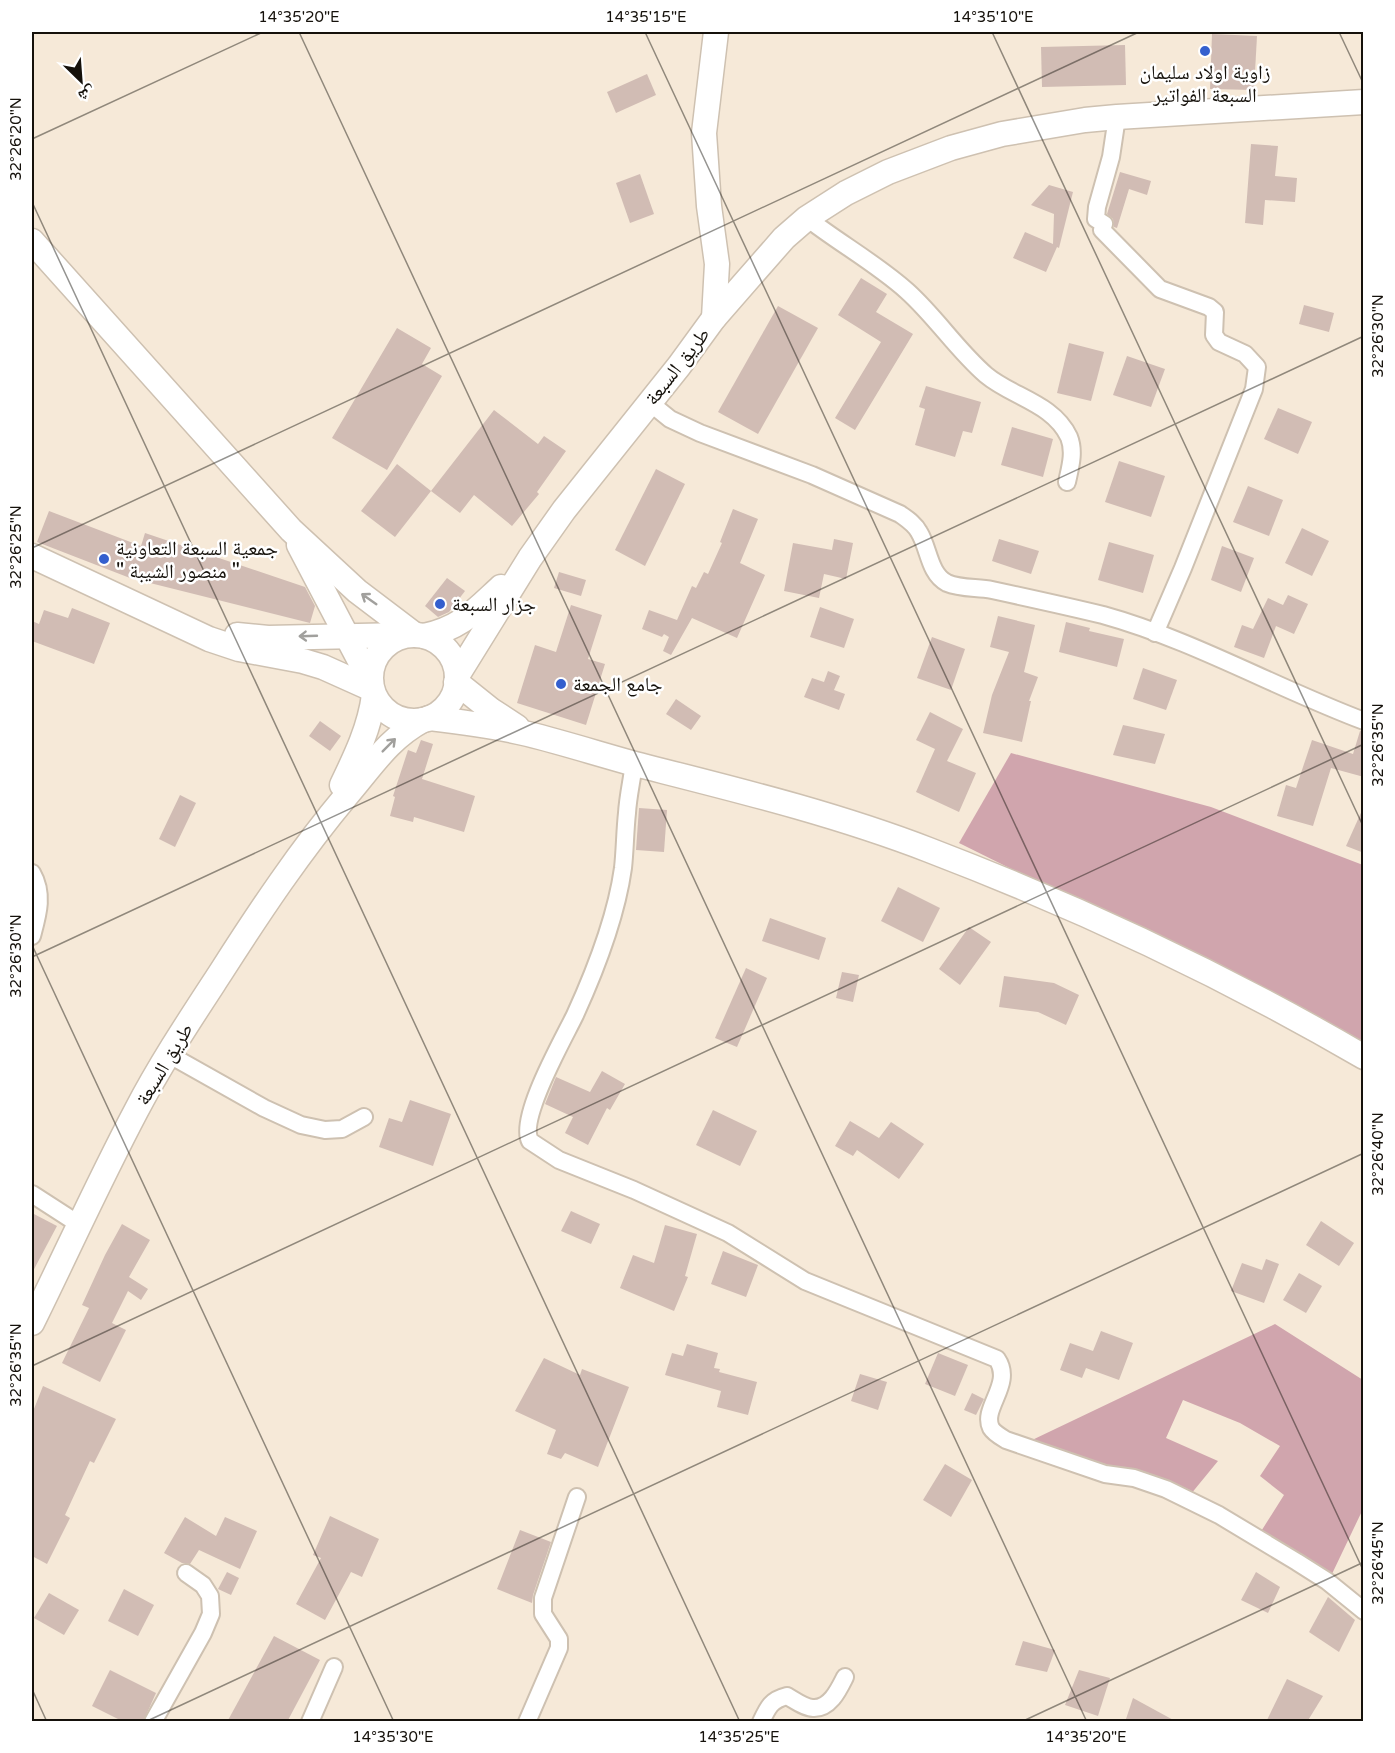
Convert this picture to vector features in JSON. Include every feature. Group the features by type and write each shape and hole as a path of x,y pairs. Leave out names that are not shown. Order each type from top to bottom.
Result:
{"street":[{"name":"طريق السبعة","path":"457,679 530,558 564,510 679,366 714,318 717,264 709,206 704,133 716,32"},
{"path":"714,318 784,238 807,218 846,193 888,172 951,148 1002,134 1085,120 1364,102"},
{"path":"1117,117 1111,157 1096,207 1096,219 1104,224 1102,230 1160,289 1209,307 1215,312 1214,335 1219,342 1245,354 1257,367 1254,389 1184,568 1155,633"},
{"path":"807,218 905,290 935,317 987,376 1053,417 1069,437 1072,455 1067,482"},
{"path":"32,241 291,530 357,591 416,635 437,642 447,651 454,663 457,679 450,700 438,714 405,729 388,745 324,822"},
{"path":"649,402 670,419 700,433 812,475 900,514 910,521 920,533 935,572 946,582 1104,616 1155,633 1364,721"},
{"path":"291,530 372,689 382,707 394,716 408,720 426,719 474,723 527,733 742,790 839,819 927,849 1125,932 1304,1022 1364,1057"},
{"path":"32,556 187,630 238,649 323,667 372,689"},
{"name":"طريق السبعة","path":"416,635 446,630 472,615 530,558"},
{"path":"187,630 268,638 416,635"},
{"path":"324,822 367,729 372,689 372,666 380,651 393,640 416,635"},
{"path":"457,679 491,710 527,733"},
{"path":"634,763 627,810 623,868 612,916 579,1006 538,1089 527,1132 530,1141 559,1160 634,1190 728,1233 805,1281 997,1359 1002,1366 1003,1375 989,1416 990,1427 996,1434 1006,1440 1095,1470 1134,1478 1166,1489 1219,1515 1297,1562 1327,1581 1364,1611"},
{"name":"طريق السبعة","path":"32,1323 99,1181 168,1054 262,908 324,822"},
{"path":"32,873 40,902 32,936"},
{"path":"168,1054 264,1108 302,1125 325,1130 342,1130 364,1117"},
{"path":"32,1194 80,1225"},
{"path":"527,1722 559,1648 559,1639 543,1614 543,1598 577,1497"},
{"path":"153,1722 203,1633 211,1614 210,1596 203,1586 186,1573"},
{"path":"310,1722 334,1667"},
{"path":"761,1722 768,1707 775,1699 787,1696 812,1708 824,1706 836,1694 845,1677"}],"shaded area":[{"path":"1011,753 1211,807 1363,865 1363,1043 959,843"},
{"path":"1275,1324 1363,1380 1363,1509 1331,1576 1260,1533 1284,1495 1260,1476 1280,1446 1240,1423 1183,1400 1166,1438 1218,1461 1186,1500 1124,1470 1030,1441"}],"building":[{"path":"1212,34 1257,36 1254,90 1210,89"},
{"path":"1125,45 1126,85 1042,87 1041,47"},
{"path":"647,74 656,95 616,113 607,92"},
{"path":"1251,144 1278,146 1275,176 1297,178 1295,202 1265,200 1263,225 1245,223"},
{"path":"1120,172 1151,181 1147,195 1129,189 1117,228 1114,227 1113,219 1107,214"},
{"path":"640,174 654,214 630,223 616,183"},
{"path":"1049,185 1073,192 1059,248 1057,247 1046,272 1013,258 1025,232 1053,244 1054,214 1031,205"},
{"path":"861,278 887,294 876,312 913,334 855,430 835,418 881,342 838,315"},
{"path":"1304,305 1334,313 1329,332 1299,324"},
{"path":"778,306 818,328 758,434 718,412"},
{"path":"397,328 431,348 422,364 442,376 387,470 332,438"},
{"path":"1069,343 1104,352 1091,401 1057,393"},
{"path":"1127,356 1165,369 1151,407 1113,395"},
{"path":"926,386 981,402 972,433 963,431 955,457 915,445 925,409 919,407"},
{"path":"1278,408 1312,422 1298,454 1264,439"},
{"path":"494,410 538,444 544,436 566,451 537,492 539,494 512,526 474,495 460,513 431,491"},
{"path":"1012,427 1053,439 1043,477 1001,465"},
{"path":"1119,461 1165,476 1151,517 1105,502"},
{"path":"397,464 431,491 395,537 361,511"},
{"path":"656,469 685,484 645,566 615,550"},
{"path":"1248,486 1283,500 1269,536 1233,522"},
{"path":"733,509 758,519 740,563 765,575 737,638 692,618 671,655 663,651 669,637 664,634 662,637 642,629 649,610 677,620 692,586 696,588 704,572 708,574 722,543 720,542"},
{"path":"49,511 141,546 145,533 305,587 315,606 310,623 130,578 37,542"},
{"path":"1302,528 1329,541 1312,576 1285,563"},
{"path":"834,539 853,543 846,579 824,574 819,598 784,591 793,543 832,550"},
{"path":"999,539 1039,551 1031,574 992,561"},
{"path":"1109,542 1154,555 1143,593 1098,580"},
{"path":"1222,546 1254,558 1241,592 1211,580"},
{"path":"559,572 586,580 581,596 554,588"},
{"path":"447,578 465,591 449,612 438,617 425,606"},
{"path":"1288,595 1308,604 1294,634 1276,626 1264,658 1234,647 1242,625 1253,629 1268,598 1283,605"},
{"name":"جامع الجمعة","path":"571,605 602,615 588,659 605,664 586,725 517,703 535,645 556,652"},
{"path":"820,607 854,619 844,648 810,637"},
{"path":"72,608 110,623 94,664 32,641 32,621 39,624 44,610 68,618"},
{"path":"998,616 1035,625 1024,672 1038,677 1029,701 1031,701 1022,742 983,733 992,695 1009,652 990,647"},
{"path":"1066,622 1090,628 1089,631 1124,639 1117,667 1059,652"},
{"path":"932,637 965,649 951,690 917,678"},
{"path":"1143,668 1177,680 1166,710 1133,699"},
{"path":"828,671 840,676 834,690 845,694 839,710 804,697 812,678 824,682"},
{"path":"676,699 701,716 691,730 666,714"},
{"path":"930,712 963,729 947,761 976,773 959,812 916,792 935,749 916,740"},
{"path":"320,721 341,736 330,751 309,736"},
{"path":"1123,725 1165,734 1155,764 1113,755"},
{"path":"1360,731 1364,732 1364,777 1331,768 1313,826 1277,816 1286,785 1296,788 1312,740 1353,754"},
{"path":"421,740 433,744 422,779 475,796 464,832 414,817 413,822 390,816 395,797 393,796 408,750 416,753"},
{"path":"180,795 196,803 175,847 159,839"},
{"path":"1364,806 1364,853 1346,846"},
{"path":"639,808 667,810 664,852 636,850"},
{"path":"898,887 940,908 923,942 881,921"},
{"path":"770,918 826,938 819,960 762,941"},
{"path":"969,927 991,942 960,985 939,969"},
{"path":"746,968 767,978 737,1047 715,1038"},
{"path":"842,972 859,975 853,1002 836,998"},
{"path":"1004,976 1054,983 1079,995 1066,1025 1038,1012 999,1007"},
{"path":"602,1071 625,1084 610,1110 607,1108 588,1145 565,1133 573,1117 545,1104 556,1077 590,1092"},
{"path":"410,1100 451,1114 433,1166 379,1147 389,1118 402,1122"},
{"path":"713,1110 757,1131 740,1166 696,1145"},
{"path":"850,1121 879,1138 891,1122 924,1144 899,1179 857,1150 853,1156 835,1146"},
{"path":"571,1211 600,1224 591,1244 561,1231"},
{"path":"32,1213 57,1226 32,1273"},
{"path":"1321,1221 1354,1243 1339,1266 1306,1245"},
{"path":"122,1224 150,1240 129,1277 148,1289 141,1300 128,1291 112,1323 126,1330 100,1382 62,1363 89,1308 82,1305"},
{"path":"665,1225 697,1234 685,1276 688,1277 674,1311 620,1288 633,1255 654,1263"},
{"path":"723,1251 758,1265 746,1297 711,1284"},
{"path":"1266,1259 1279,1264 1264,1303 1231,1291 1242,1263 1262,1270"},
{"path":"1299,1273 1322,1286 1306,1313 1283,1300"},
{"path":"1101,1331 1133,1343 1119,1380 1086,1368 1082,1378 1060,1370 1070,1343 1093,1351"},
{"path":"687,1344 718,1353 714,1368 720,1369 719,1372 757,1382 748,1415 717,1407 721,1391 665,1375 672,1353 683,1356"},
{"path":"938,1353 968,1365 955,1396 925,1384"},
{"path":"544,1358 580,1375 582,1369 629,1387 598,1467 565,1453 561,1459 547,1454 556,1430 515,1411"},
{"path":"860,1374 887,1382 878,1410 851,1401"},
{"path":"43,1386 116,1419 94,1463 90,1461 65,1515 70,1518 47,1564 32,1556 32,1414"},
{"path":"972,1393 984,1399 976,1415 964,1410"},
{"path":"945,1464 972,1480 951,1517 923,1500"},
{"path":"330,1516 379,1539 362,1577 351,1572 325,1620 296,1604 321,1558 313,1555"},
{"path":"185,1517 216,1536 225,1517 257,1531 240,1569 199,1550 190,1564 182,1563 164,1553"},
{"path":"520,1530 551,1542 532,1603 497,1589"},
{"path":"227,1572 239,1578 231,1595 218,1589"},
{"path":"1256,1572 1280,1587 1268,1613 1241,1600"},
{"path":"124,1589 154,1605 138,1636 108,1621"},
{"path":"49,1593 79,1610 64,1635 34,1618"},
{"path":"1328,1597 1355,1620 1339,1652 1309,1632"},
{"path":"274,1636 320,1660 287,1722 227,1722"},
{"path":"1023,1641 1055,1650 1047,1672 1015,1665"},
{"path":"110,1670 156,1693 143,1722 124,1722 92,1706"},
{"path":"1079,1670 1110,1678 1098,1716 1065,1705"},
{"path":"1287,1679 1323,1696 1307,1722 1266,1722"},
{"path":"1133,1698 1177,1722 1125,1722"}],"place":[{"name":"زاوية اولاد سليمان السبعة الفواتير","path":"1205,51"},
{"name":"جمعية السبعة التعاونية \" منصور الشيبة \"","path":"104,559"},
{"name":"جزار السبعة","path":"440,604"},
{"name":"جامع الجمعة","path":"561,684"}]}
